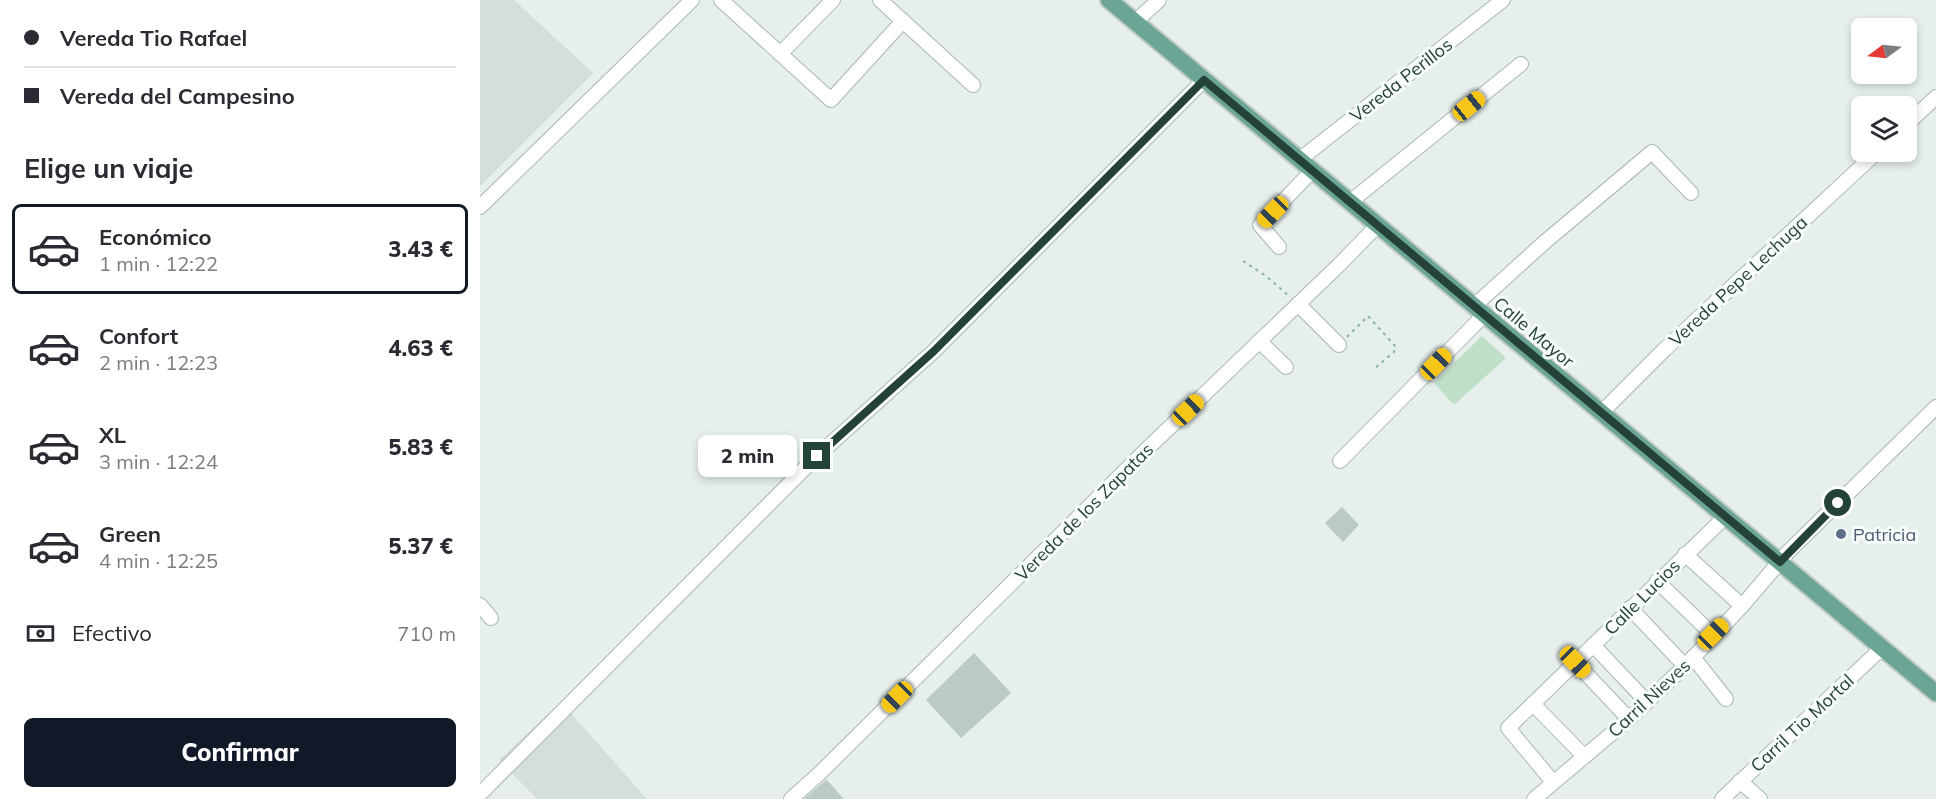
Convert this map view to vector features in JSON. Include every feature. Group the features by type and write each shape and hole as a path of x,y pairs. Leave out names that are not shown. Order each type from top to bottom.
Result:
{"main road":[{"name":"Calle Mayor","path":"1108,0 1936,693"}],"street":[{"path":"480,207 692,0"},
{"path":"721,0 831,100 903,21"},
{"path":"780,54 833,0"},
{"path":"880,0 973,85"},
{"path":"1135,22 1159,0"},
{"name":"Vereda Perillos","path":"1299,160 1503,0"},
{"path":"1350,202 1521,64"},
{"path":"480,794 817,456 934,351 1204,80"},
{"path":"1917,114 1936,97"},
{"path":"1340,461 1546,240 1652,152 1691,193"},
{"name":"Vereda Pepe Lechuga","path":"1601,413 1665,349 1866,162"},
{"path":"1279,247 1260,225 1312,171"},
{"name":"Vereda de los Zapatas","path":"791,799 1377,226"},
{"path":"1298,304 1339,345"},
{"path":"1259,341 1286,367"},
{"name":"Carril Nieves","path":"1534,799 1647,702 1742,606 1780,562 1936,407"},
{"name":"Calle Lucios","path":"1553,782 1508,728 1725,517"},
{"path":"1685,554 1742,606"},
{"path":"1657,581 1713,634"},
{"path":"480,605 491,618"},
{"path":"1630,608 1689,661 1726,699"},
{"path":"1593,645 1647,702"},
{"name":"Carril Tio Mortal","path":"1722,799 1882,648"},
{"path":"1575,662 1629,719"},
{"path":"1533,704 1584,756"},
{"path":"1740,781 1760,799"}],"path":[{"path":"1243,261 1266,276 1298,304"},
{"path":"1339,345 1368,316 1396,347 1394,352 1375,368"}],"shaded area":[{"path":"480,0 514,0 593,73 480,186"},
{"path":"561,702 647,799 537,799 499,760"}],"green space":[{"path":"1482,336 1506,358 1454,405 1434,383"}],"building":[{"path":"1342,507 1359,525 1343,542 1325,523"},
{"path":"974,653 1011,693 961,738 926,700"},
{"path":"826,780 844,799 804,799"}],"place":[{"name":"Patricia","path":"1841,534"}],"route":[{"path":"817,456 934,351 1204,80 1780,562 1838,503"}]}
